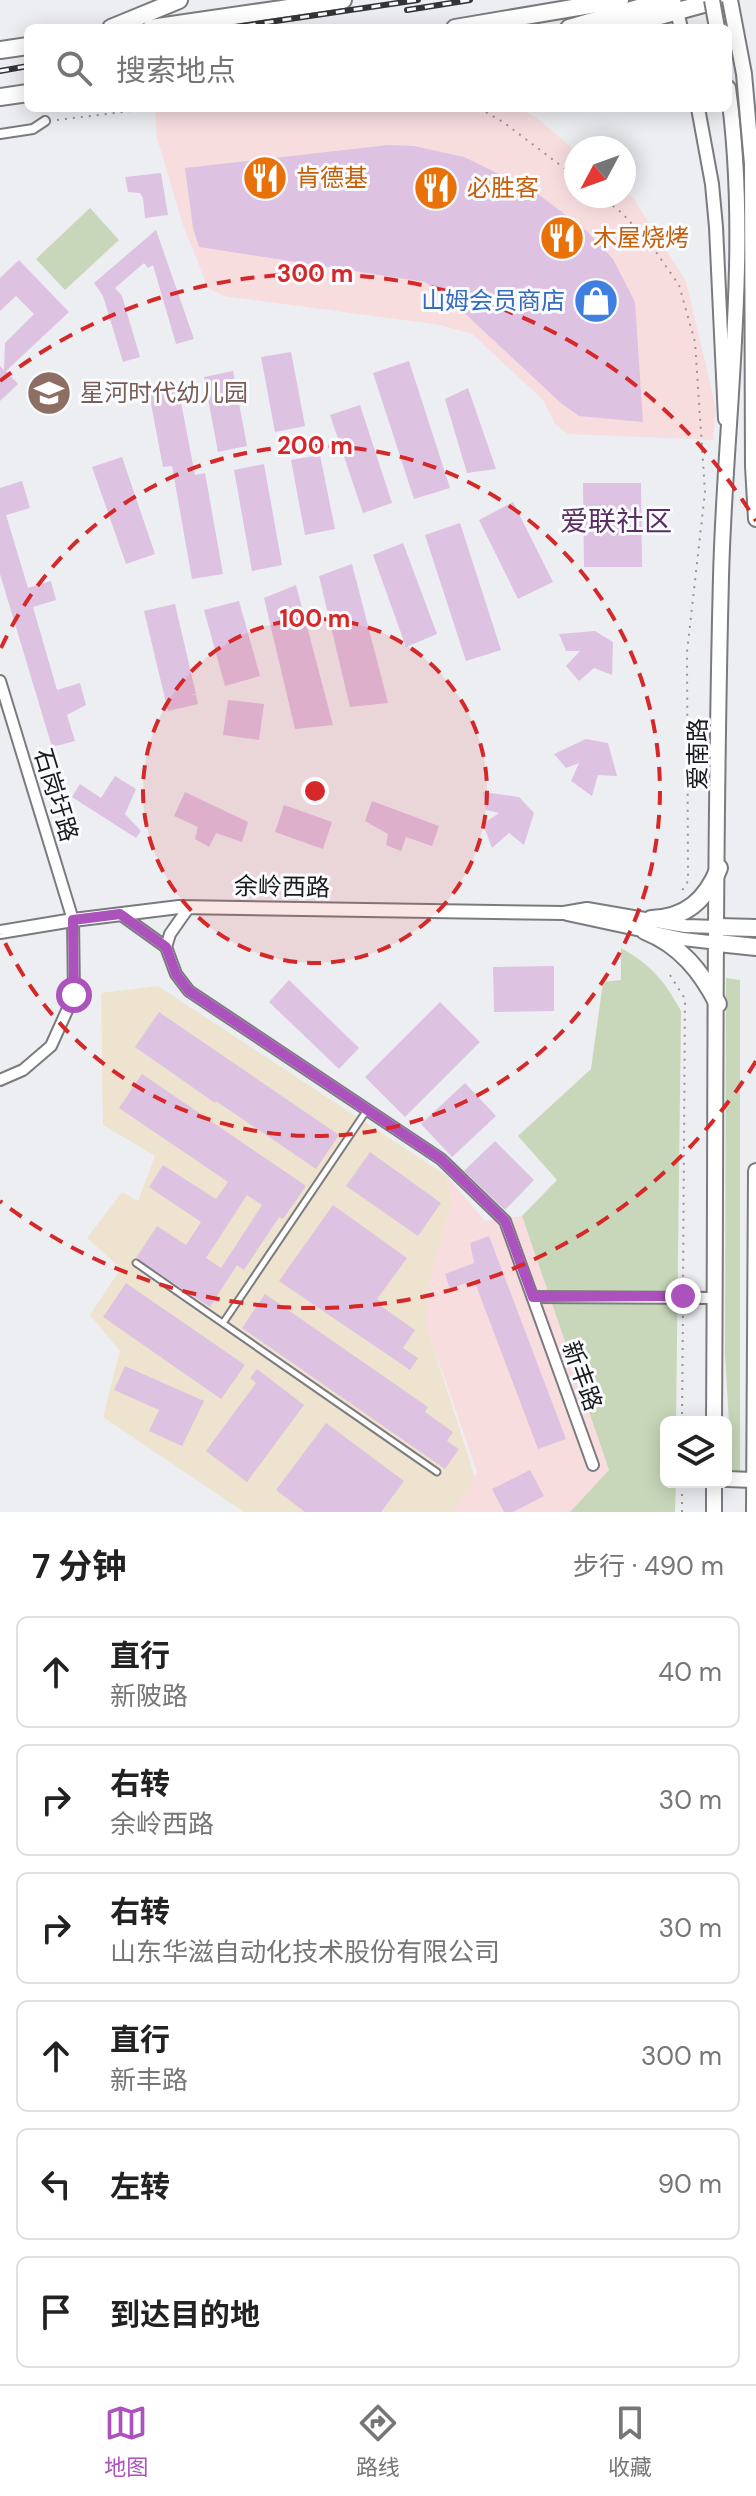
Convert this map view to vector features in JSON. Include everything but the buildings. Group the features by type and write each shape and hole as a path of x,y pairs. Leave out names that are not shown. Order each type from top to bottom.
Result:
{"main road":[{"path":"178,24 343,0"},
{"path":"479,24 620,0"},
{"path":"629,24 715,0 717,24"},
{"path":"730,0 744,74 752,164 756,519"},
{"path":"120,24 172,1"},
{"path":"592,24 674,10"},
{"path":"0,50 24,47"},
{"path":"0,97 24,94"},
{"name":"爱南路","path":"714,1416 721,575 733,388 737,247 730,112"},
{"path":"648,925 680,915 693,907 712,884 719,868"},
{"path":"648,925 689,960 718,1004"},
{"path":"718,935 756,928"},
{"path":"718,935 756,947"},
{"path":"754,1512 756,1171"},
{"path":"732,1479 754,1480"},
{"path":"714,1488 714,1512"}],"street":[{"path":"699,112 712,184 716,227 721,387 728,448"},
{"path":"0,134 33,129 45,121"},
{"name":"石岗圩路","path":"0,681 73,920 74,995 51,1046 23,1070 0,1080"},
{"path":"120,914 166,947 170,934 189,907"},
{"name":"余岭西路","path":"0,932 189,907 564,913 648,925 683,939 718,935"},
{"name":"新丰路","path":"166,947 176,974 189,991 441,1159 505,1221 593,1465"},
{"path":"533,1297 715,1298"}],"lane":[{"path":"223,1323 367,1110"},
{"path":"136,1263 437,1472"}],"path":[{"path":"45,121 122,112"},
{"path":"486,112 564,168"},
{"path":"616,208 644,237 679,285 695,342 705,492 687,652 688,881 680,894"},
{"path":"670,975 685,999 682,1416"},
{"path":"682,1488 682,1512"}],"shaded area":[{"path":"155,112 527,112 564,141 564,208 636,208 636,203 686,281 716,408 713,440 568,434 555,424 543,400 472,334 440,325 224,296 208,288 183,225 157,138"},
{"path":"158,986 447,1176 452,1202 427,1287 426,1324 475,1478 453,1512 244,1512 103,1417 120,1351 90,1315 121,1268 87,1238 122,1192 138,1201 155,1156 103,1125 101,993"},
{"path":"447,1176 485,1221 522,1216 609,1470 570,1512 453,1512 477,1472 426,1325 426,1287 452,1202"}],"green space":[{"path":"90,208 119,240 65,290 36,259"},
{"path":"621,948 656,975 681,1011 676,1416 660,1416 660,1488 676,1488 675,1512 570,1512 609,1470 522,1216 557,1180 518,1136 591,1069 603,982 621,980"},
{"path":"726,978 740,980 740,1476 732,1475 732,1416 729,1416 725,1354"}],"railway":[{"path":"256,24 418,0"},
{"path":"407,10 470,0"},
{"path":"0,71 24,67"}],"place":[{"name":"肯德基","path":"265,178"},
{"name":"必胜客","path":"436,188"},
{"name":"木屋烧烤","path":"562,238"},
{"name":"山姆会员商店","path":"596,301"},
{"name":"星河时代幼儿园","path":"49,393"}],"district":[{"name":"爱联社区","path":"616,521"}],"route":[{"path":"74,995 73,920 120,914 166,947 176,974 189,991 441,1159 505,1221 533,1297 683,1296"}]}
